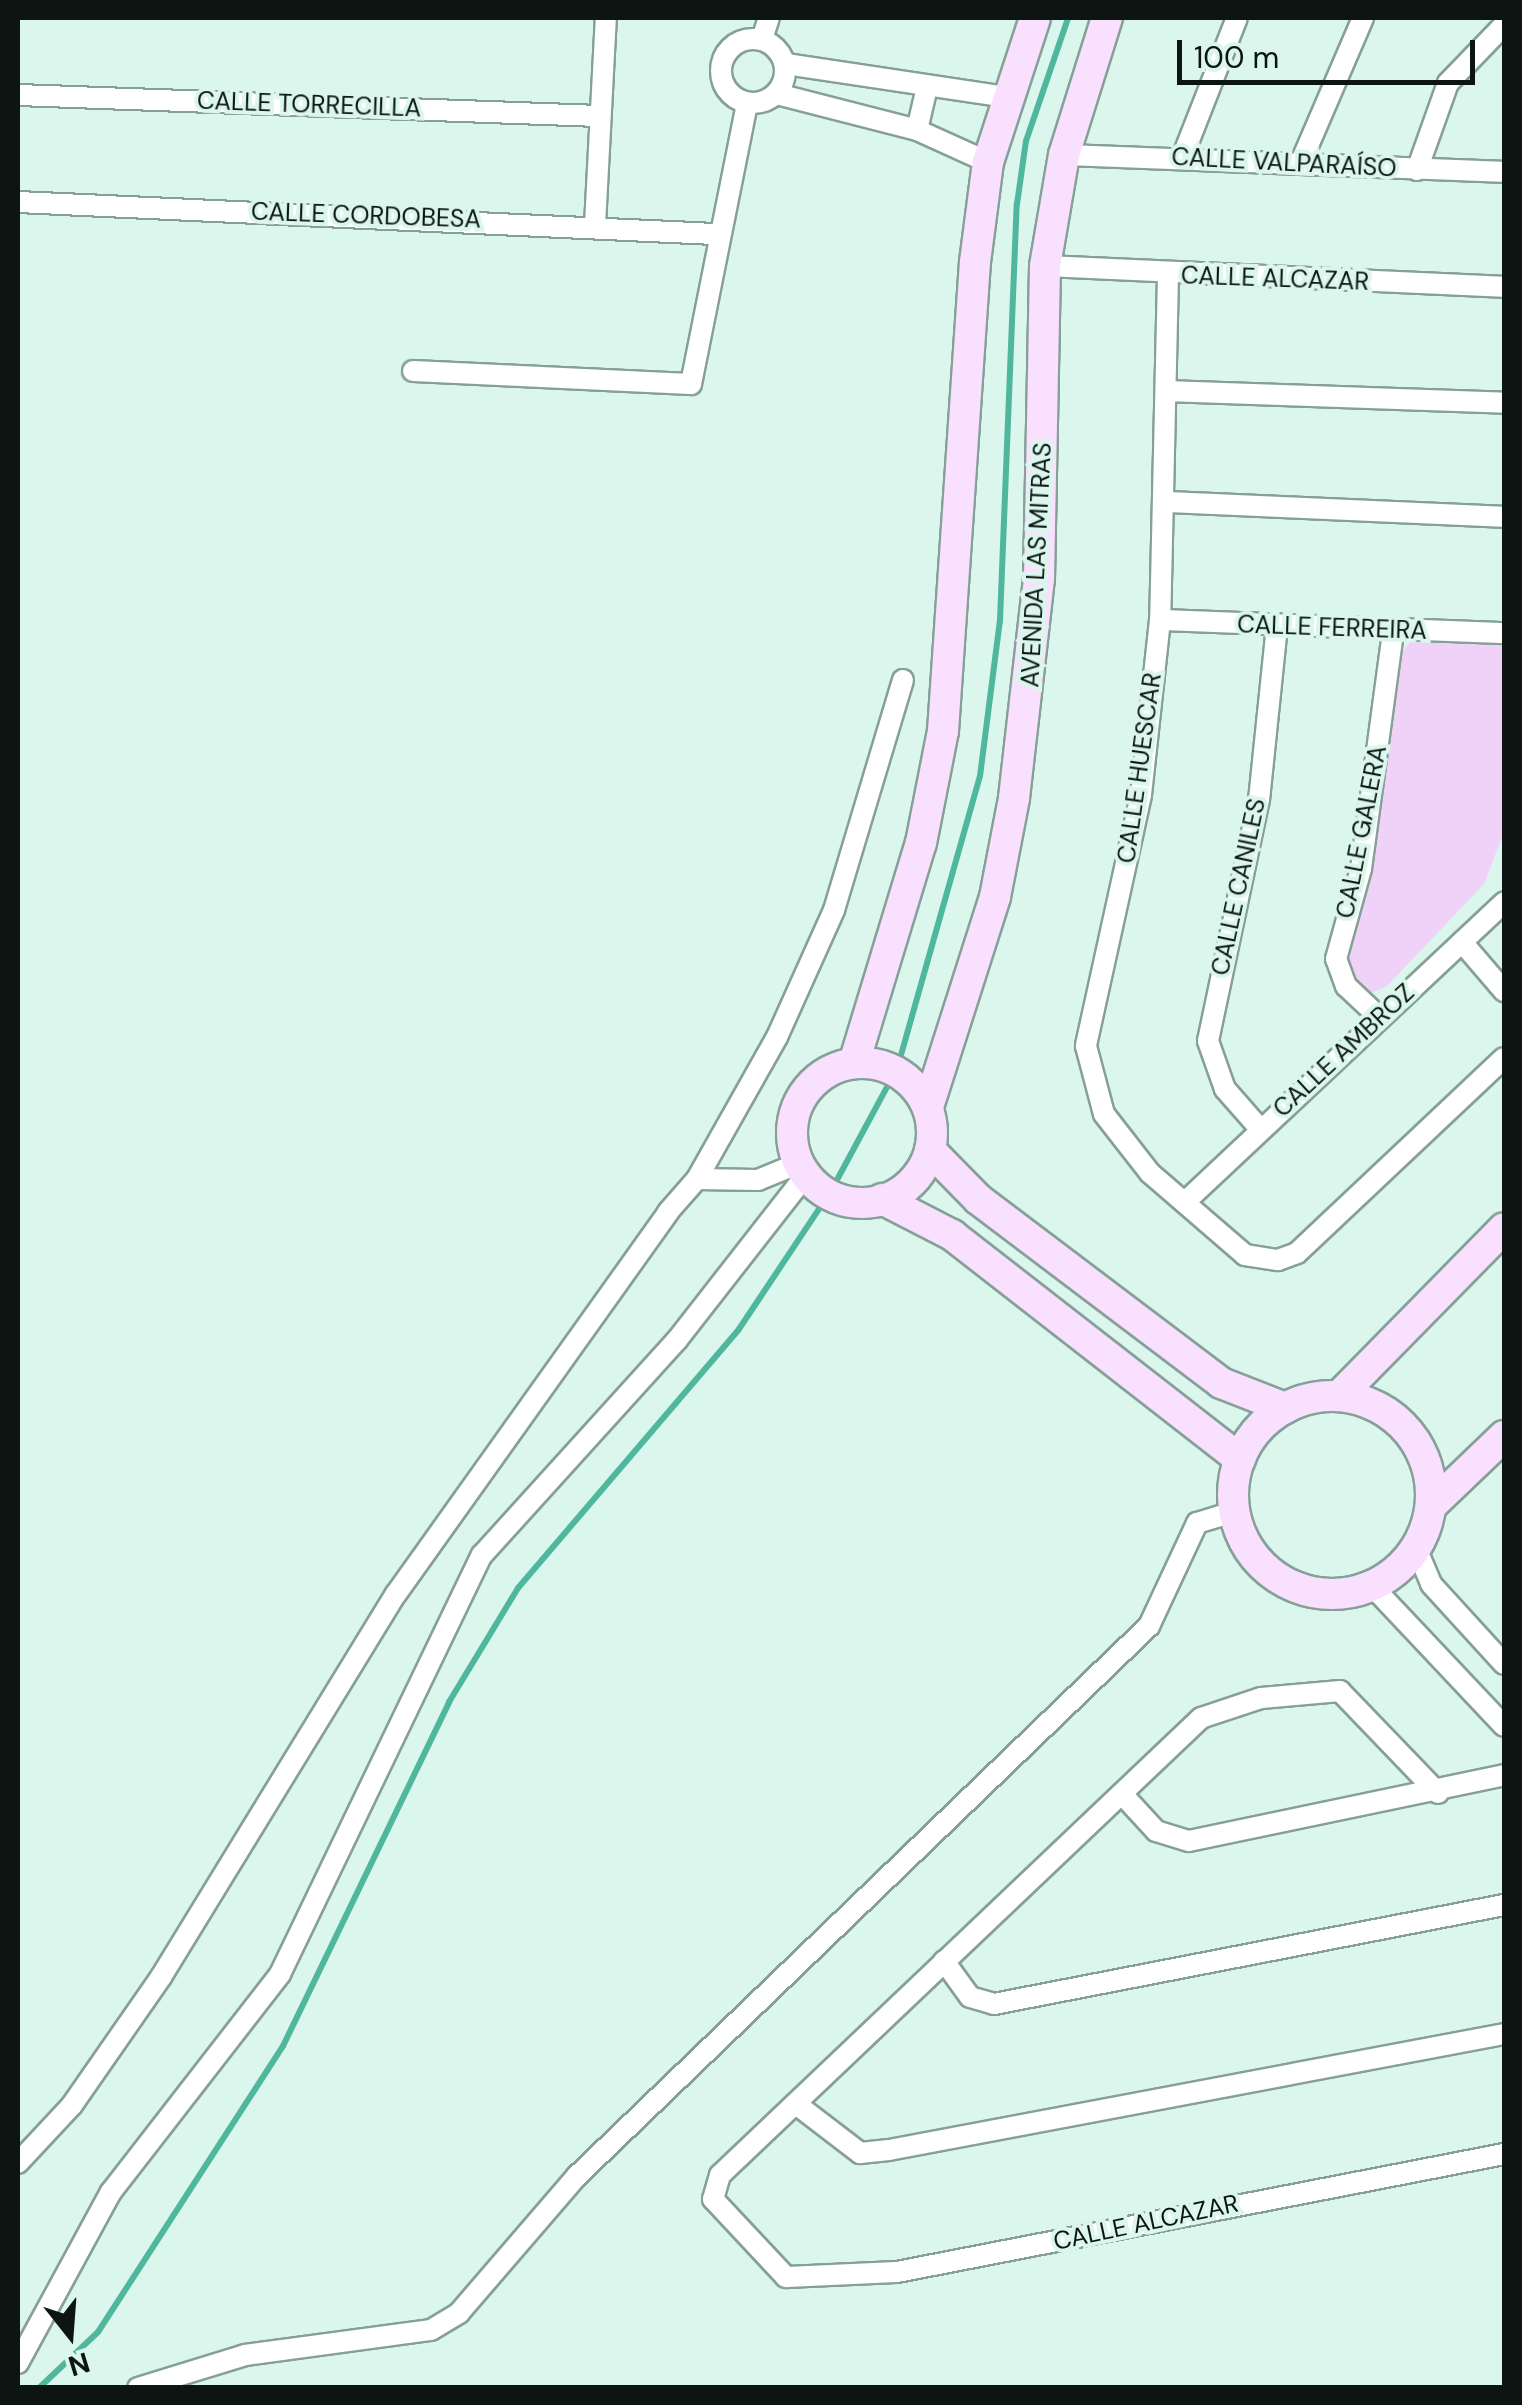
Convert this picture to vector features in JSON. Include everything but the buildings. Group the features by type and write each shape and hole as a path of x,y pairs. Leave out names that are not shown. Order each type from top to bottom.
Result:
{"street":[{"path":"595,224 606,18"},
{"path":"762,39 769,18"},
{"path":"1035,18 1006,96 988,162 944,731 912,878 854,1063 803,1095 793,1122 802,1169 840,1199 882,1199 952,1235 1240,1459"},
{"name":"AVENIDA LAS MITRAS","path":"928,1107 995,897 1028,714 1045,266 1064,155 1107,18"},
{"path":"1182,158 1237,18"},
{"path":"1301,162 1363,18"},
{"path":"1417,170 1448,83 1504,25"},
{"path":"762,39 786,64 1006,96"},
{"path":"762,39 734,44 722,62 728,92 747,103 776,94 917,130 988,162"},
{"path":"776,94 786,64"},
{"path":"917,130 927,87"},
{"name":"CALLE TORRECILLA","path":"18,95 600,116"},
{"path":"414,371 691,384 714,234 747,103"},
{"name":"CALLE VALPARAÍSO","path":"1064,155 1504,172"},
{"name":"CALLE CORDOBESA","path":"18,202 595,224 714,234"},
{"name":"CALLE ALCAZAR","path":"1045,266 1168,275 1504,287"},
{"name":"CALLE HUESCAR","path":"1168,275 1167,502 1160,620 1138,814 1086,1046 1122,1143 1245,1255 1297,1252 1504,1058"},
{"path":"1168,391 1504,403"},
{"path":"1167,502 1504,518"},
{"name":"CALLE FERREIRA","path":"1160,620 1392,632 1504,633"},
{"name":"CALLE CANILES","path":"1261,1130 1225,1088 1208,1041 1259,800 1277,627"},
{"name":"CALLE GALERA","path":"1378,1016 1346,986 1336,959 1360,869 1392,632"},
{"path":"18,2163 132,2020 396,1594 696,1178 778,1038 834,910 903,680"},
{"name":"CALLE AMBROZ","path":"1184,1202 1378,1016 1504,902"},
{"path":"1462,942 1504,992"},
{"path":"854,1063 898,1072 928,1107 930,1150 917,1176 882,1199"},
{"path":"930,1150 978,1199 1221,1384 1286,1408 1339,1396 1504,1228"},
{"path":"696,1178 758,1180 802,1169"},
{"path":"18,2363 111,2192 280,1974 482,1555 676,1340 802,1169"},
{"path":"1339,1396 1405,1426 1424,1457 1431,1506"},
{"path":"1286,1408 1240,1459 1234,1512 1247,1545 1285,1582 1319,1593 1372,1586 1416,1548 1431,1506 1504,1436"},
{"path":"138,2388 245,2355 431,2330 460,2313 577,2176 1149,1626 1197,1523 1234,1512"},
{"path":"1416,1548 1431,1584 1504,1664"},
{"path":"1404,1610 1431,1584"},
{"path":"1372,1586 1404,1610 1504,1726"},
{"path":"1438,1793 1362,1710 1319,1690 1201,1718 796,2104 860,2153 1504,2034"},
{"path":"1122,1794 1156,1830 1189,1841 1438,1793 1504,1775"},
{"path":"944,1961 970,1996 994,2004 1504,1905"},
{"name":"CALLE ALCAZAR","path":"796,2104 712,2191 786,2276 897,2272 1504,2154"}],"shaded area":[{"path":"1413,639 1504,643 1504,832 1484,884 1386,987 1370,993 1345,970 1371,859 1394,660"}],"waterway":[{"path":"901,1055 980,776 1000,620 1017,204 1026,141 1068,18"},
{"path":"838,1178 887,1087"},
{"path":"39,2388 98,2332 283,2046 449,1702 518,1588 739,1329 819,1209"}]}
